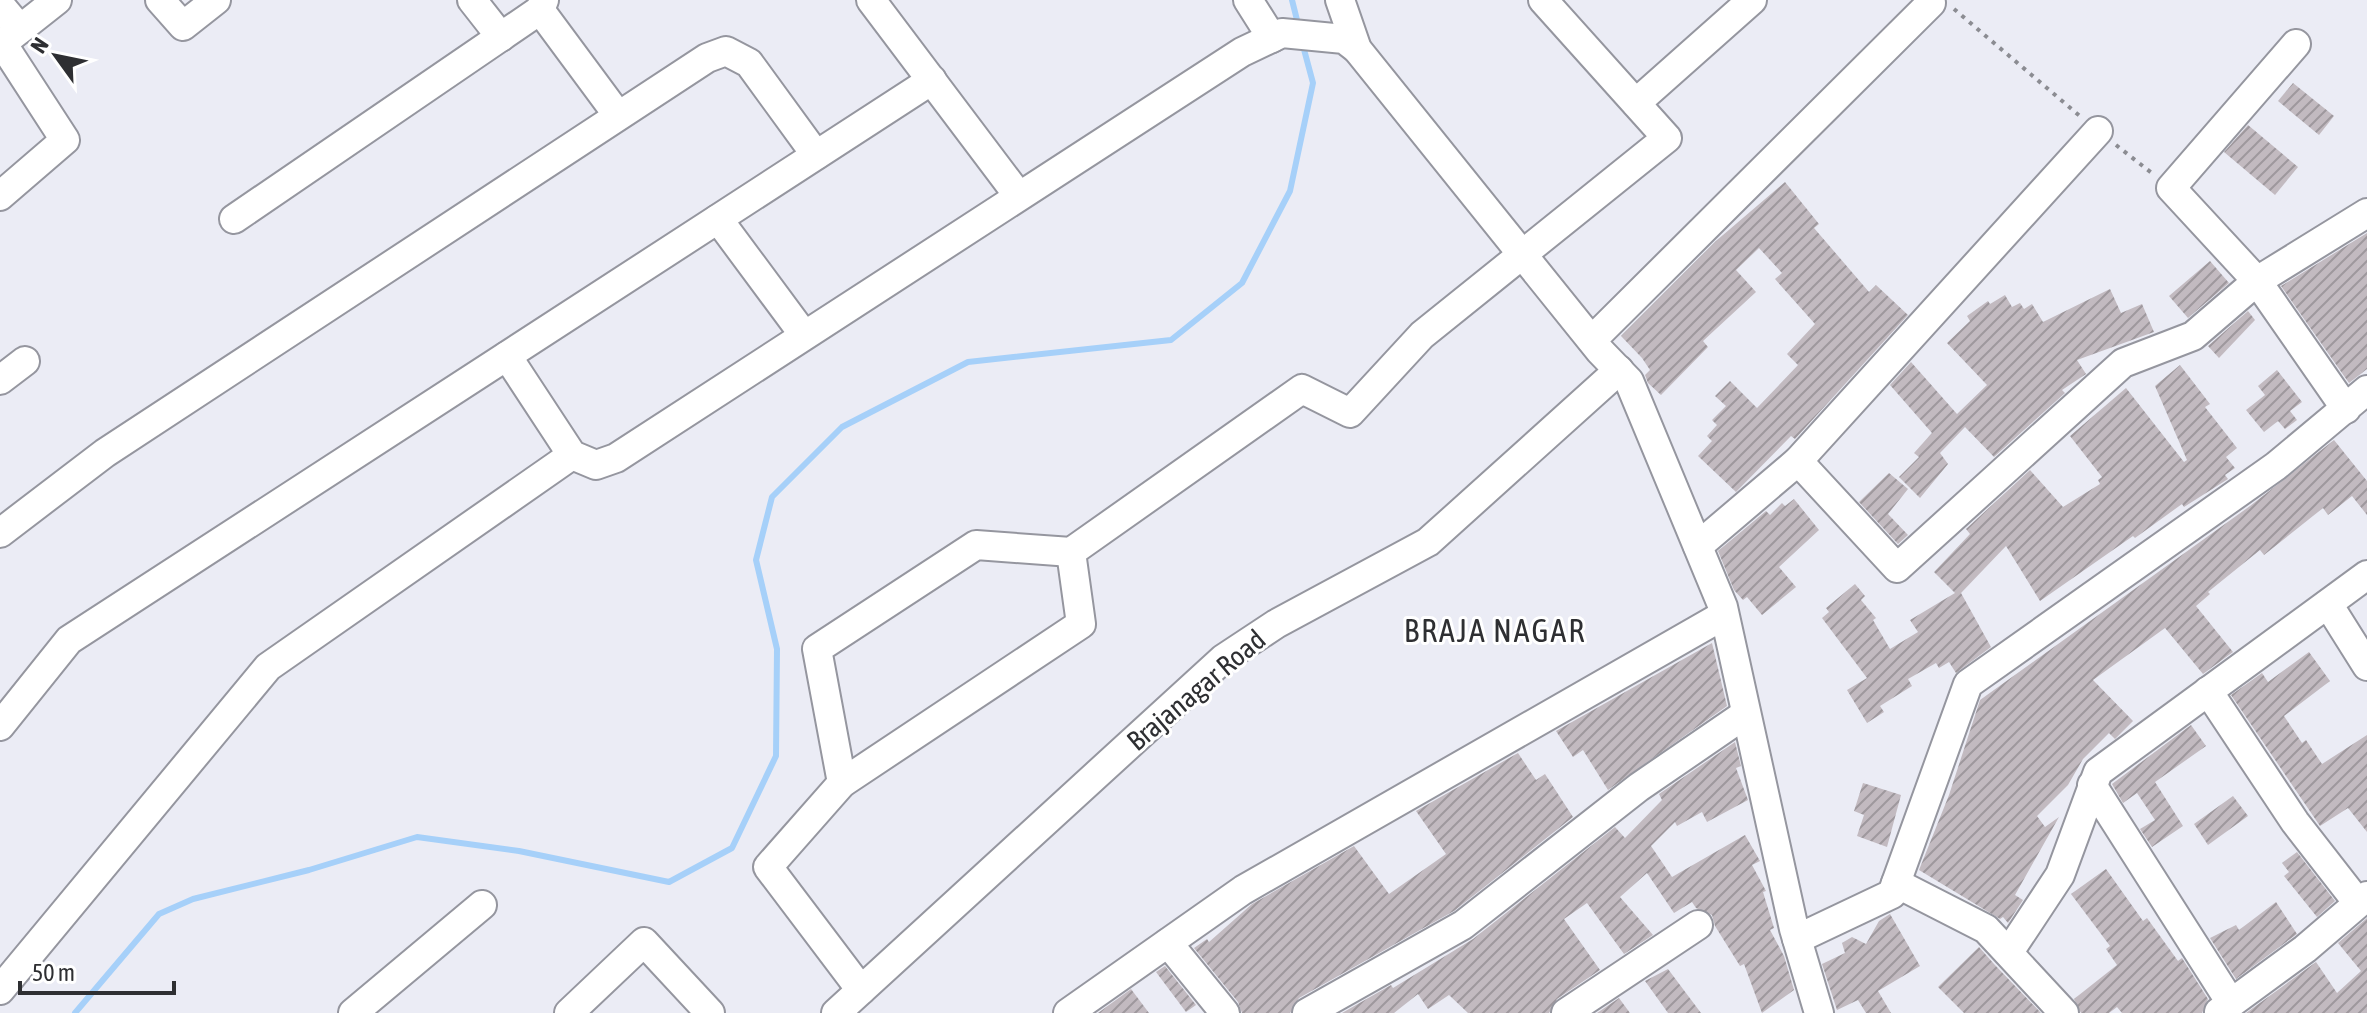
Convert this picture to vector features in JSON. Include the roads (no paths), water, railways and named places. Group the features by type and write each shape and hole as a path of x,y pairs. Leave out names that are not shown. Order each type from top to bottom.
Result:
{"street":[{"path":"7,39 57,0"},
{"path":"160,0 183,26 216,0"},
{"path":"472,0 501,37"},
{"path":"871,0 1018,195"},
{"path":"1248,0 1277,35"},
{"path":"1340,0 1351,44 1524,252 1592,340 1629,381 1724,615 1744,715 1817,1012"},
{"path":"842,783 817,649 976,545 1071,552 1302,389 1350,413 1422,335 1667,138 1543,0"},
{"path":"1636,103 1752,0"},
{"path":"1592,340 1931,3"},
{"path":"0,5 7,39 65,140 0,196"},
{"path":"234,219 501,37 542,5 617,114"},
{"path":"507,356 572,455 596,465 616,458 1242,52 1277,35 1351,44"},
{"path":"2296,44 2171,188 2257,281 2346,409"},
{"path":"0,533 105,453 617,114 707,58 726,51 749,63 816,155"},
{"path":"0,726 69,640 932,80"},
{"path":"1698,546 1798,461 2098,131"},
{"path":"1798,461 1897,568 2123,363 2193,336 2257,281 2367,213"},
{"path":"718,219 804,335"},
{"path":"0,380 25,361"},
{"name":"Brajanagar Road","path":"836,1013 1223,659 1276,624 1428,542 1619,370"},
{"path":"1797,939 1892,894 1968,684 2276,466 2367,390"},
{"path":"0,990 268,667 572,455"},
{"path":"861,990 768,867 842,783 1081,624 1071,552"},
{"path":"2009,952 2060,875 2098,772 2367,575"},
{"path":"2328,604 2367,666"},
{"path":"1068,1013 1243,890 1724,615"},
{"path":"2092,785 2225,1008 2305,949 2362,900 2295,822 2208,691"},
{"path":"1307,1013 1463,925 1639,787 1744,715"},
{"path":"1896,883 1986,929 2064,1013"},
{"path":"353,1013 482,905"},
{"path":"1566,1013 1698,925"},
{"path":"569,1013 644,942 710,1013"},
{"path":"1168,943 1225,1013"}],"waterway":[{"path":"1292,0 1299,28"},
{"path":"75,1013 159,914 193,899 309,870 417,837 519,851 669,882 732,848 776,756 777,649 756,560 772,497 842,427 968,362 1171,340 1242,283 1290,191 1313,83 1302,42"}],"district":[{"name":"BRAJA NAGAR","path":"1495,630"}]}
